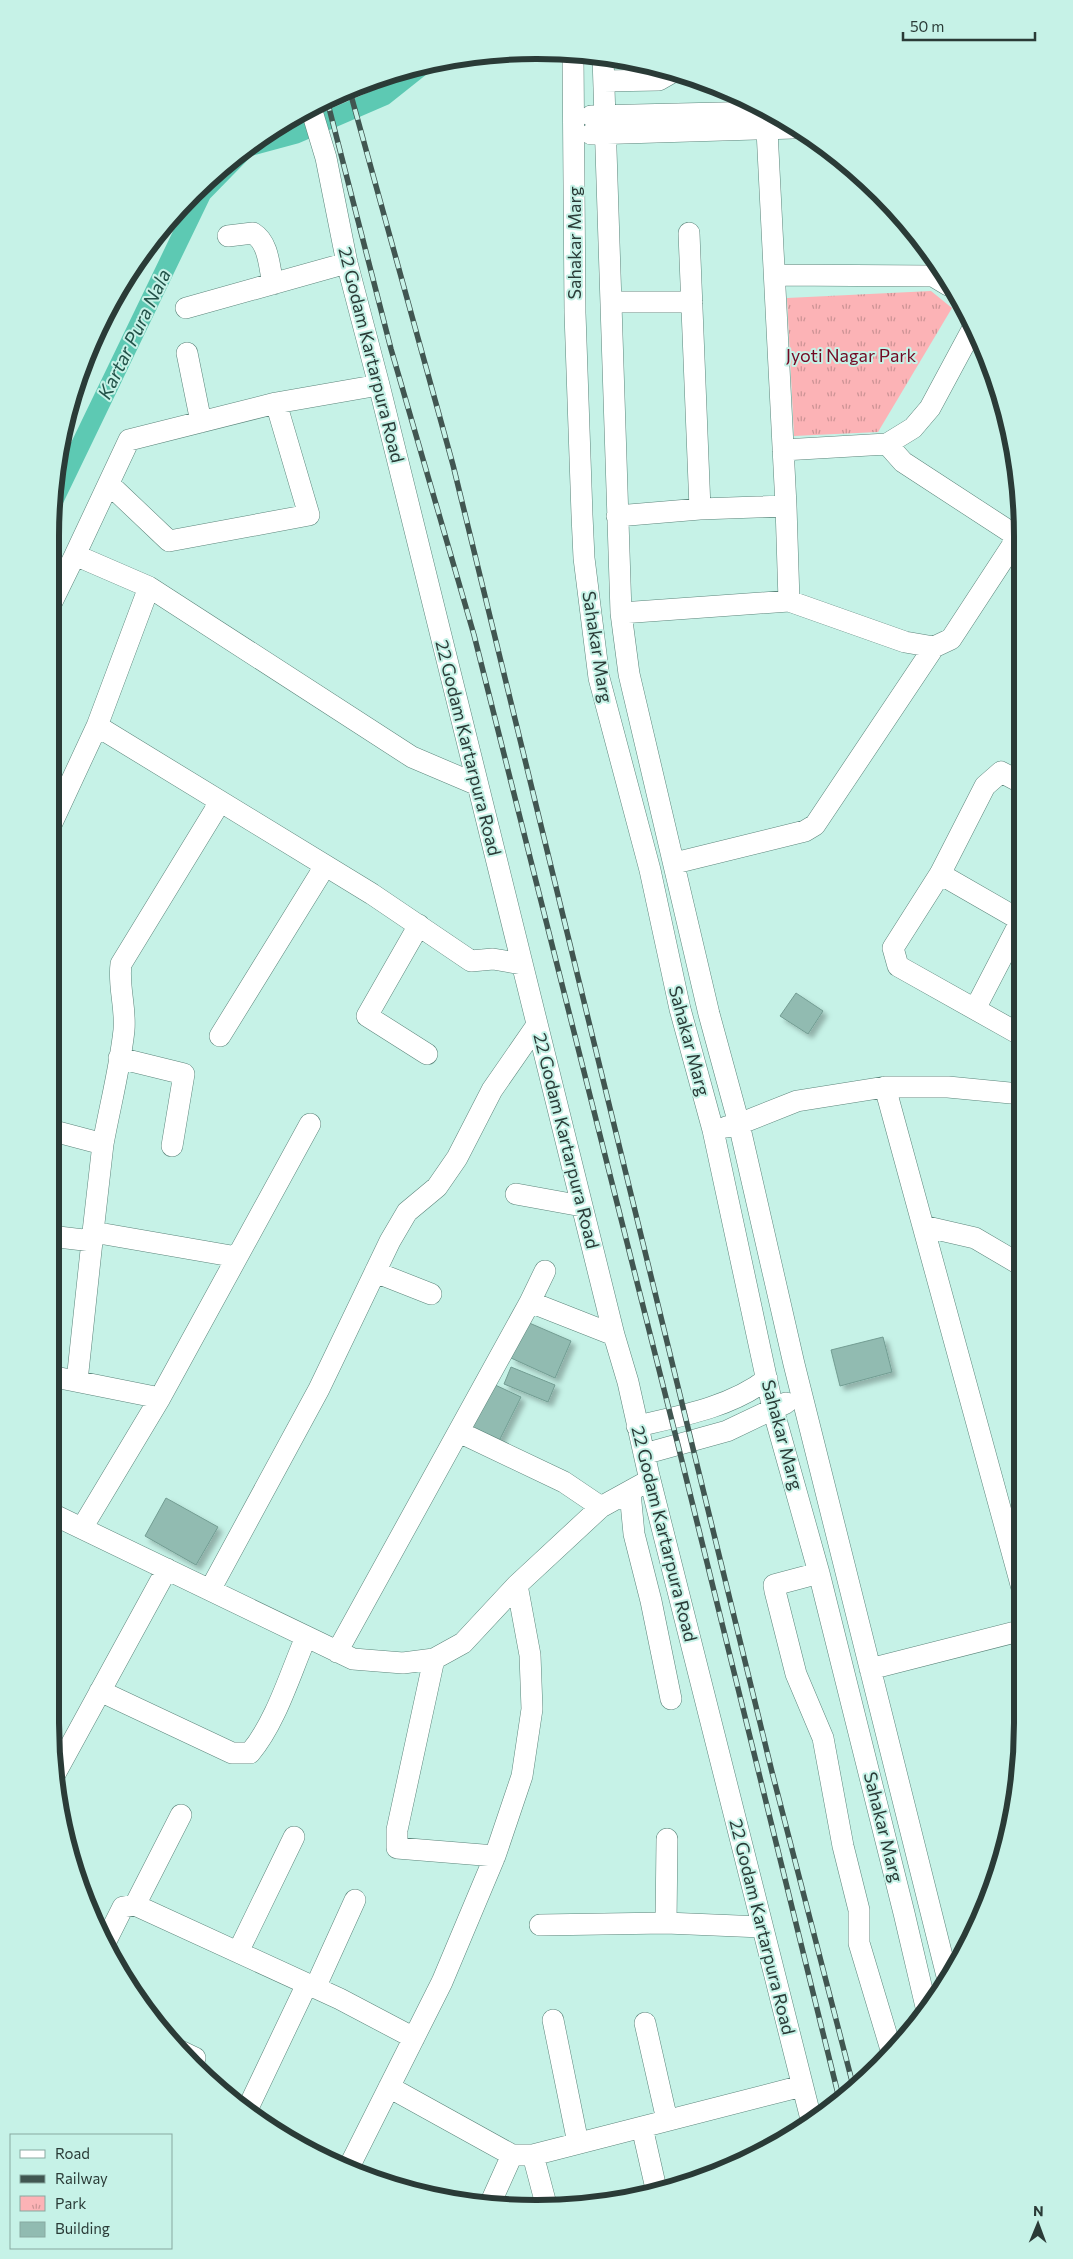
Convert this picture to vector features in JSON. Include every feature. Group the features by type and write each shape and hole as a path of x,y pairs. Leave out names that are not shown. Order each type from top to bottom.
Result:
{"street":[{"name":"Sahakar Marg","path":"573,60 575,314 584,558 598,678 650,870 680,1009 713,1130 774,1408 819,1573 925,2001"},
{"name":"Sahakar Marg","path":"603,64 621,613 630,674 709,1014 739,1124 802,1395 870,1669 952,1956"},
{"path":"604,81 659,80 665,77"},
{"name":"22 Godam Kartarpura Road","path":"313,115 326,158 347,263 810,2114"},
{"path":"574,126 765,118 786,506 789,601"},
{"path":"228,236 253,233 261,237 273,284"},
{"path":"689,233 700,508"},
{"path":"186,308 347,263"},
{"path":"774,275 936,275"},
{"path":"611,302 692,302"},
{"path":"783,450 887,444 913,428 930,408 969,335"},
{"path":"187,353 201,422"},
{"path":"59,588 129,440 276,403 379,385"},
{"path":"109,484 169,541 308,516 276,403"},
{"path":"887,444 903,462 1014,533"},
{"path":"618,516 700,508 786,506"},
{"path":"675,863 806,831 814,825 934,647 951,639 1014,542"},
{"path":"75,555 149,587 412,757 478,784"},
{"path":"59,808 97,726 149,587"},
{"path":"621,613 789,601 905,642 934,647"},
{"path":"97,726 324,866 471,960 494,959 522,964"},
{"path":"1014,779 1001,772 985,786 940,874 893,948 898,966 1014,1031"},
{"path":"77,1381 103,1144 124,1028 123,992 119,978 121,964 220,802"},
{"path":"220,1036 324,866"},
{"path":"940,874 1014,917"},
{"path":"419,926 367,1016 427,1054"},
{"path":"975,1009 1014,933"},
{"path":"210,1590 319,1389 375,1272 407,1212 436,1186 457,1158 492,1090 537,1026"},
{"path":"119,1058 184,1074 172,1146"},
{"path":"713,1130 739,1124 797,1100 885,1087 948,1087 1014,1093"},
{"path":"885,1087 1014,1562"},
{"path":"82,1528 160,1398 310,1124"},
{"path":"59,1132 103,1144"},
{"path":"516,1194 582,1206"},
{"path":"923,1226 976,1238 1014,1260"},
{"path":"59,1236 93,1237 237,1257"},
{"path":"338,1652 530,1302 545,1271"},
{"path":"375,1272 431,1294"},
{"path":"530,1302 614,1336"},
{"path":"59,1378 160,1398"},
{"path":"637,1426 671,1418 733,1399 750,1392 767,1379"},
{"path":"644,1454 727,1431 802,1395"},
{"path":"459,1432 564,1482 601,1507"},
{"path":"59,1518 353,1659 403,1663 434,1659 462,1643 517,1585 601,1507 650,1480"},
{"path":"630,1492 634,1534 651,1601 671,1699"},
{"path":"61,1763 166,1569"},
{"path":"819,1573 774,1585 774,1590 796,1674 823,1738 841,1838 859,1910 859,1943 889,2045"},
{"path":"351,2163 442,1982 496,1856 522,1776 532,1709 530,1655 517,1585"},
{"path":"870,1669 1014,1632"},
{"path":"100,1691 232,1753 250,1753 260,1741 269,1723 306,1637"},
{"path":"434,1659 396,1830 397,1848 496,1856"},
{"path":"135,1905 181,1815"},
{"path":"238,1952 294,1837"},
{"path":"666,1924 667,1839"},
{"path":"249,2104 355,1900"},
{"path":"109,1935 123,1907 135,1905 311,1986 414,2038"},
{"path":"540,1924 666,1924 762,1927"},
{"path":"553,2020 578,2143"},
{"path":"646,2023 668,2120"},
{"path":"389,2086 512,2155 533,2155 802,2086"},
{"path":"642,2127 655,2185"},
{"path":"493,2198 512,2155"},
{"path":"533,2155 545,2200"}],"green space":[{"name":"Jyoti Nagar Park","path":"931,291 952,308 878,432 794,436 787,298"}],"building":[{"path":"796,993 823,1011 808,1034 780,1016"},
{"path":"527,1322 571,1341 555,1378 511,1358"},
{"path":"883,1337 892,1372 840,1386 831,1350"},
{"path":"511,1367 555,1385 548,1402 504,1384"},
{"path":"493,1384 521,1397 498,1443 470,1430"},
{"path":"166,1498 218,1527 196,1565 145,1536"}],"waterway":[{"name":"Kartar Pura Nala","path":"267,142 296,134 384,96 409,76"},
{"name":"Kartar Pura Nala","path":"62,483 199,199"}],"railway":[{"path":"351,96 453,465 772,1772 852,2082"},
{"path":"329,106 391,349 474,635 678,1445 838,2093"}]}
